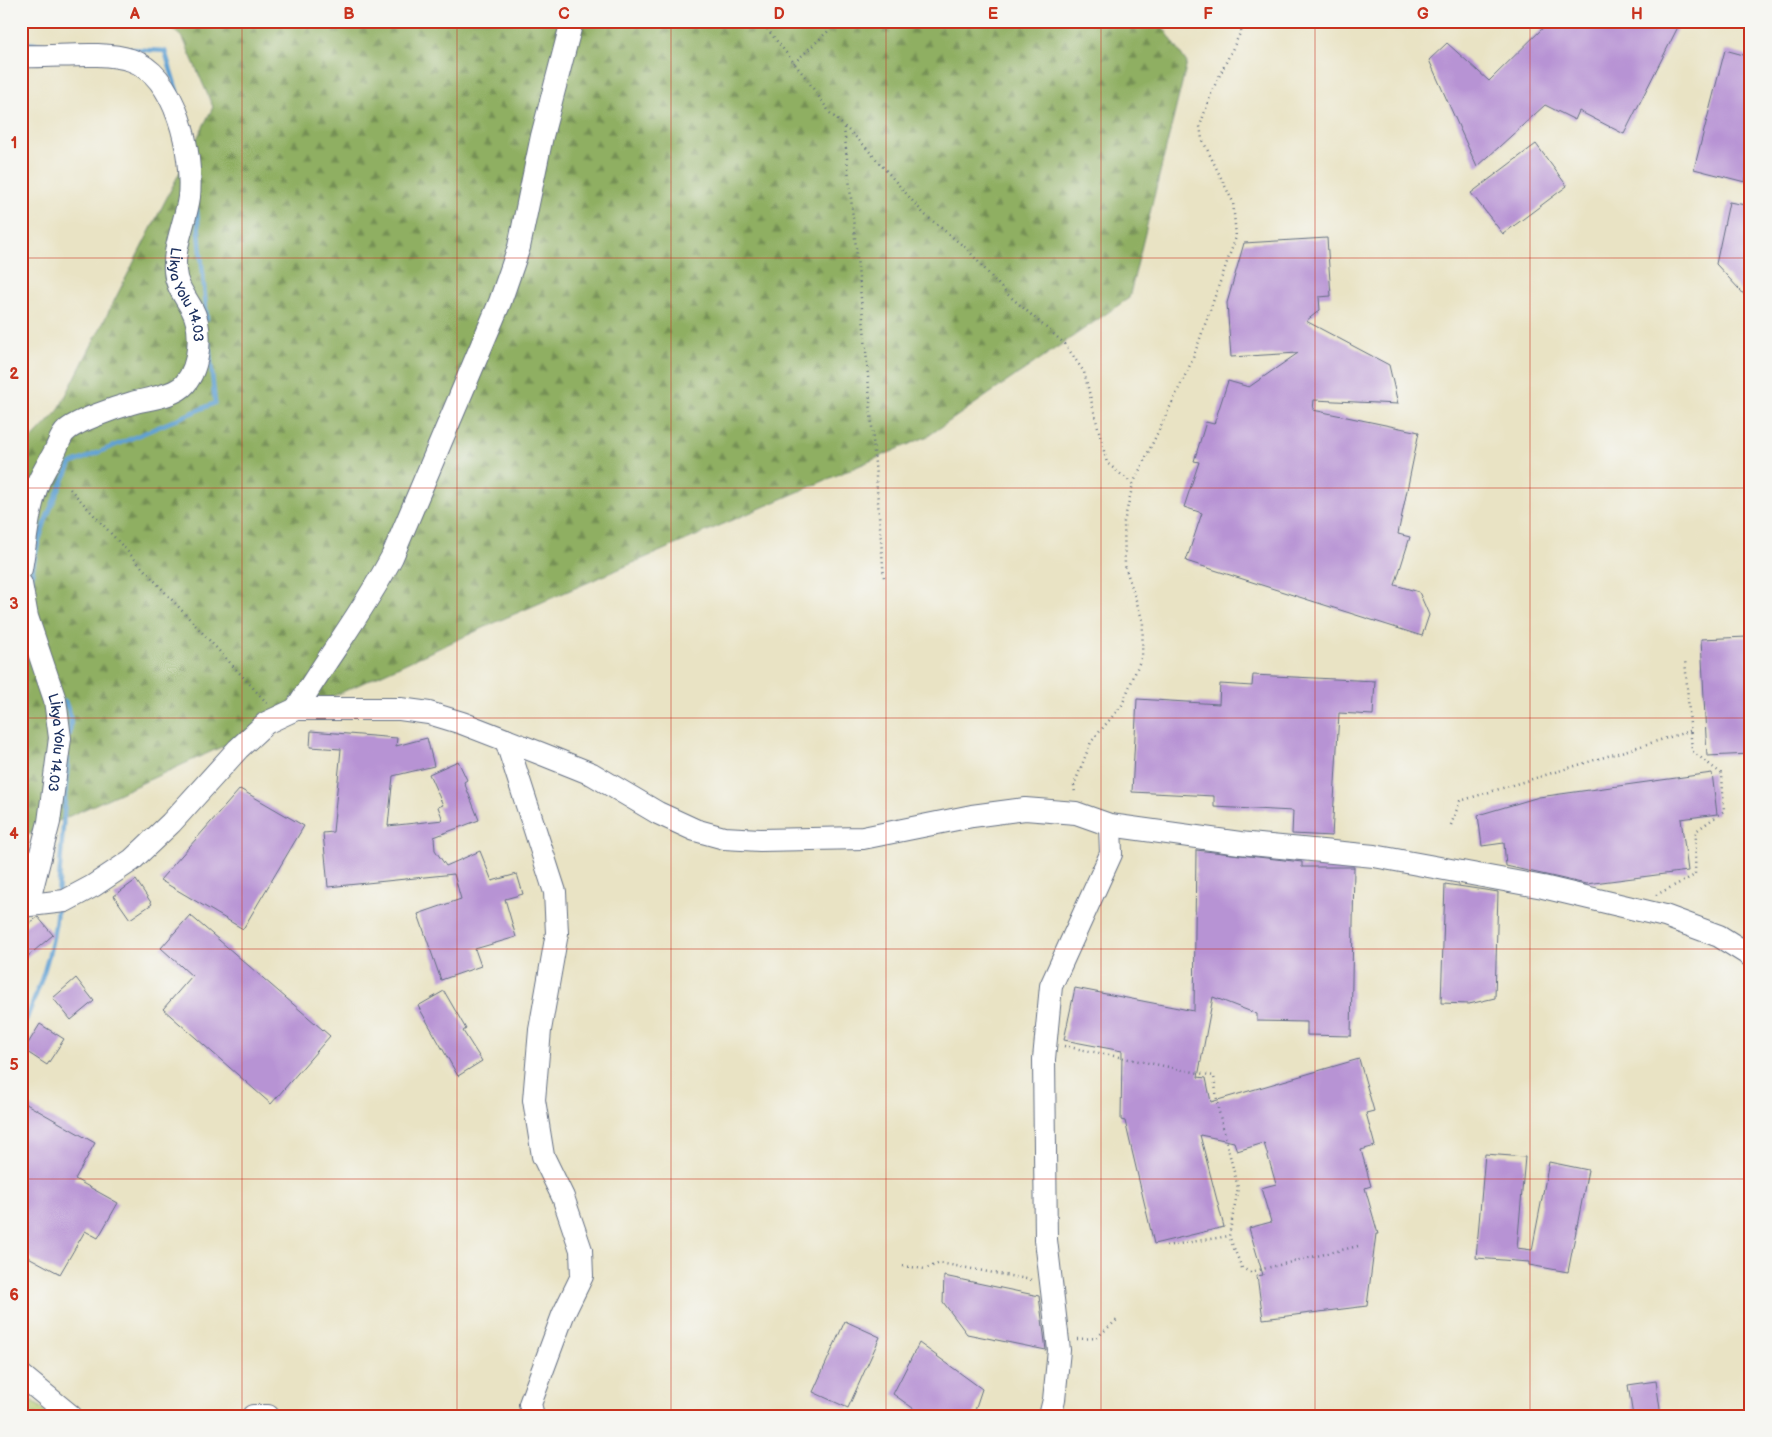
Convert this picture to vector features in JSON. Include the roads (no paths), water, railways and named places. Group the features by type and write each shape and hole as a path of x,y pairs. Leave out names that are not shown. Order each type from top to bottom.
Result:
{"street":[{"path":"288,713 372,596 392,557 500,302 519,247 542,136 572,21"},
{"name":"Lİkya Yolu 14.03","path":"21,56 100,56 130,60 146,67 160,81 176,108 188,157 189,198 181,231 175,271 179,288 193,311 200,337 196,360 184,384 164,396 112,408 66,431 39,481 30,517 21,570"},
{"name":"Lİkya Yolu 14.03","path":"21,584 27,617 55,700 60,738 49,822 25,905"},
{"path":"25,905 64,900 93,886 132,860 171,822 238,749 266,723 288,713 400,710 429,713 506,740 592,774 658,812 696,830 724,838 863,838 972,816 1007,811 1025,809 1076,813 1110,825 1240,843 1374,856 1542,887 1665,916 1719,936 1751,956"},
{"path":"506,740 555,892 557,933 540,1030 534,1100 543,1156 563,1197 581,1250 582,1276 563,1315 530,1404 533,1416"},
{"path":"1050,1416 1054,1400 1058,1341 1046,1240 1044,1059 1051,986 1111,854 1110,825"},
{"path":"21,1375 71,1416"},
{"path":"253,1416 268,1416"}],"waterway":[{"path":"21,43 52,45"},
{"path":"130,49 165,51 177,91"},
{"path":"197,210 207,319"},
{"path":"31,586 35,554 40,538 71,464 215,403 209,344"},
{"path":"65,701 71,717 70,734"},
{"path":"58,895 68,759"},
{"path":"21,1033 49,956 57,908"}]}
